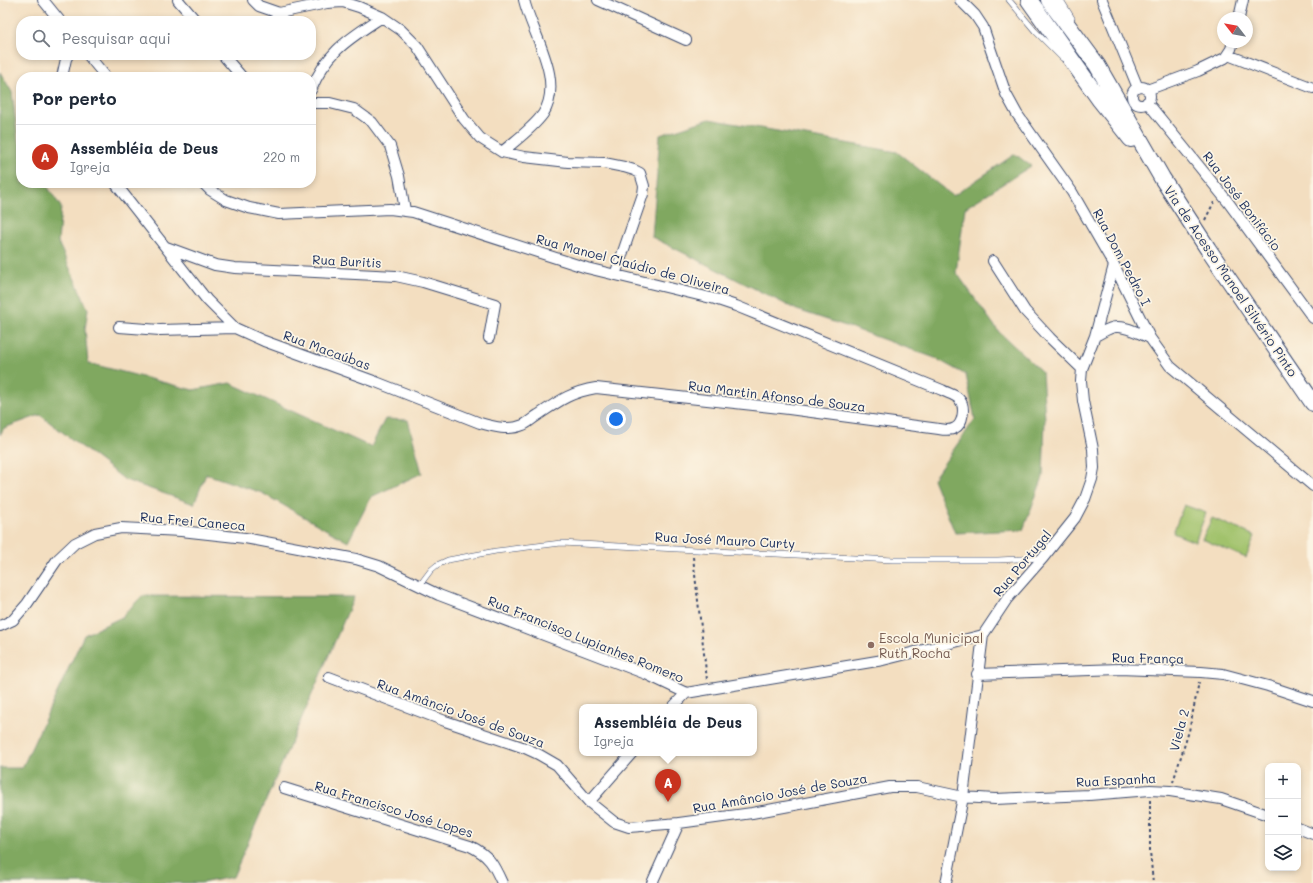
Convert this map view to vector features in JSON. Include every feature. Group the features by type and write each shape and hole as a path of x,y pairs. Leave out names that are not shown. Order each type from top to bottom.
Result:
{"main road":[{"name":"Via de Acesso Manoel Silvério Pinto","path":"1029,0 1082,75 1107,97 1313,403"},
{"name":"Via de Acesso Manoel Silvério Pinto","path":"1049,0 1097,65 1107,97"},
{"name":"Via de Acesso Manoel Silvério Pinto","path":"1107,97 1136,105 1162,178"}],"street":[{"path":"43,0 56,16"},
{"path":"178,0 192,16"},
{"path":"253,0 259,6 279,13 326,3 343,2 382,16 401,30 417,46 464,119 480,138 502,152 524,157 604,164 634,170 640,173 643,178 643,194 615,275"},
{"path":"502,152 534,124 543,113 550,97 551,83 549,69 527,12 524,0"},
{"path":"598,0 686,40"},
{"name":"Rua Dom Pedro I","path":"960,0 975,15 983,27 1006,94 1017,114 1072,192 1114,265 1150,338 1170,366 1313,486"},
{"path":"1102,0 1139,90 1150,95 1136,105"},
{"path":"1241,12 1244,0"},
{"path":"316,79 331,55 347,40 382,16"},
{"path":"1107,97 1139,90 1198,71 1225,58 1231,48"},
{"path":"1228,55 1313,88"},
{"path":"63,72 66,60"},
{"path":"92,60 102,72"},
{"path":"228,60 238,72"},
{"name":"Rua José Bonifácio","path":"1139,90 1132,98 1136,105 1219,191 1313,318"},
{"path":"316,103 330,103 354,109 372,122 390,146 399,176 405,210"},
{"name":"Rua Macaúbas","path":"119,188 207,300 235,328 264,341 496,428 509,428 523,425 563,398 582,390"},
{"name":"Rua Manoel Claúdio de Oliveira","path":"208,188 226,200 249,208 279,214 390,209 405,210 587,268 715,299 736,306 896,371 959,399 963,407 962,417"},
{"name":"Rua Buritis","path":"164,246 215,265 235,268 390,276 423,282 495,304 489,338"},
{"path":"993,261 1025,311 1082,369"},
{"name":"Rua Portugal","path":"946,883 963,797 983,635 1007,599 1043,558 1075,518 1085,499 1092,479 1094,468 1093,449 1083,401 1081,382 1082,369 1095,336 1114,265"},
{"path":"119,327 160,330 235,328"},
{"path":"1095,336 1108,329 1116,327 1134,331 1150,338"},
{"name":"Rua Martin Afonso de Souza","path":"582,390 607,388 944,430 955,428 960,424 962,417"},
{"name":"Rua Frei Caneca","path":"0,626 13,620 22,610 57,560 75,543 95,533 122,528 181,531 245,538 356,559 379,566 400,575 418,586"},
{"name":"Rua Francisco Lupianhes Romero","path":"418,586 646,674 686,693 883,660 983,635"},
{"name":"Rua França","path":"977,674 1119,669 1201,672 1223,674 1268,686 1313,702"},
{"name":"Rua Amâncio José de Souza","path":"329,677 445,721 525,748 557,765 589,802 614,822 629,827 679,823 752,813 890,787 917,787 963,797"},
{"path":"676,704 686,693"},
{"path":"589,802 629,756"},
{"name":"Rua Francisco José Lopes","path":"284,788 470,846 480,851 494,865 502,883"},
{"name":"Rua Espanha","path":"963,797 995,799 1170,790 1221,799 1265,814"},
{"path":"652,883 679,823"},
{"path":"1301,829 1313,834"}],"lane":[{"name":"Via de Acesso Manoel Silvério Pinto","path":"1009,0 1045,41 1082,75"},
{"name":"Via de Acesso Manoel Silvério Pinto","path":"1061,0 1097,65"},
{"name":"Rua José Mauro Curty","path":"418,586 437,565 462,557 560,543 893,560 998,560 1043,558"}],"path":[{"path":"1198,234 1219,191"},
{"path":"692,549 708,689"},
{"name":"Viela 2","path":"1170,790 1189,731 1201,672"},
{"path":"1150,790 1150,851 1153,883"}],"green space":[{"path":"0,72 12,92 16,125 16,188 48,188 61,207 58,242 88,309 85,329 88,363 193,390 230,383 371,447 385,419 408,420 422,473 371,497 348,542 262,493 206,474 194,504 125,480 40,415 4,428 0,435"},
{"path":"709,119 897,152 953,196 1015,154 1031,166 965,208 956,272 999,332 1042,372 1045,420 1043,477 1023,530 955,533 933,479 975,419 966,375 935,358 797,310 652,237 660,135"},
{"path":"1184,505 1206,513 1195,542 1173,533"},
{"path":"1212,518 1255,536 1246,558 1202,539"},
{"path":"142,596 354,597 233,877 201,883 0,883 0,768 22,768 84,635 122,617"}],"place":[{"name":"Escola Municipal Ruth Rocha","path":"871,645"},
{"name":"Assembléia de Deus","path":"668,802"}]}
